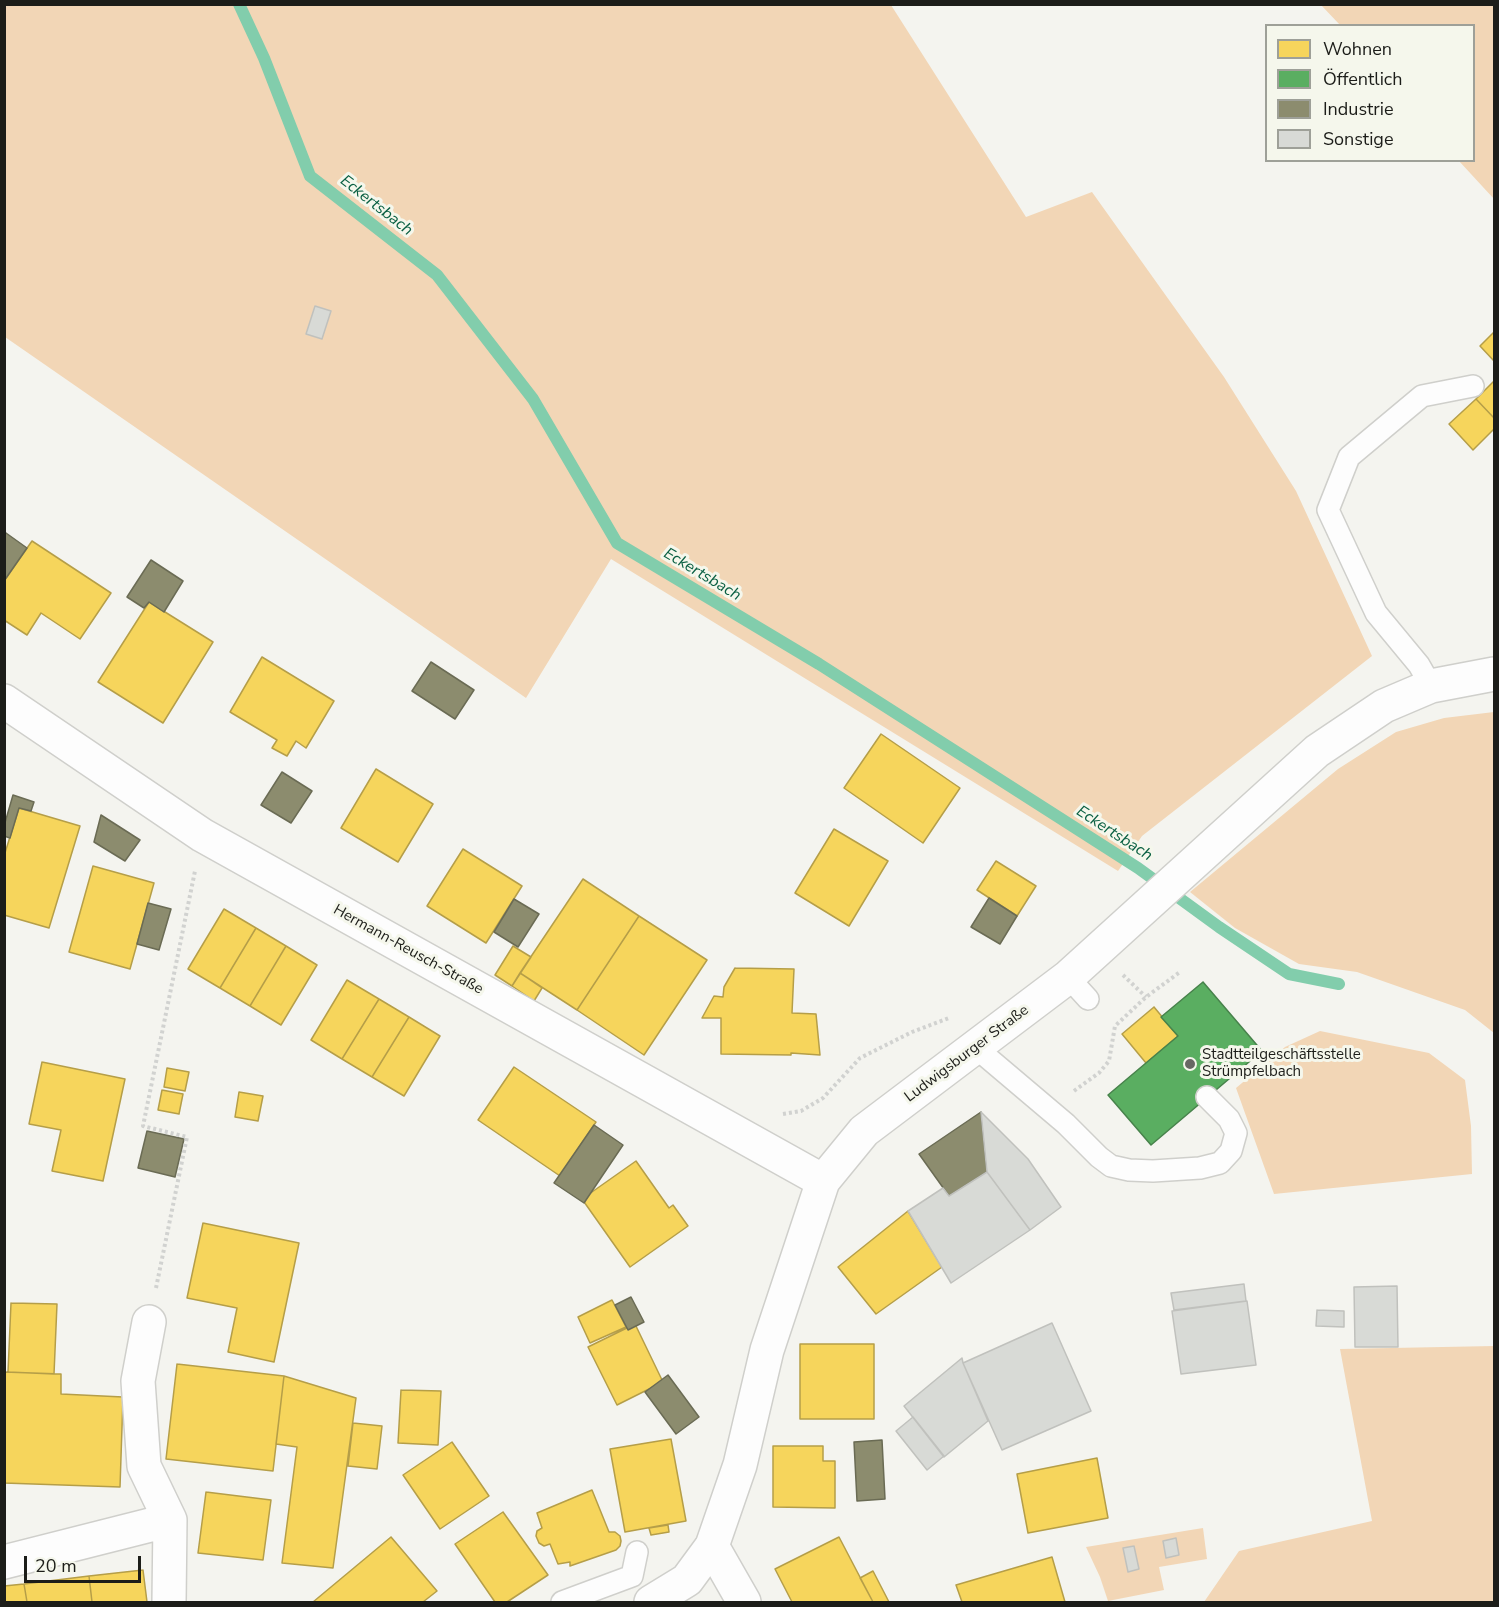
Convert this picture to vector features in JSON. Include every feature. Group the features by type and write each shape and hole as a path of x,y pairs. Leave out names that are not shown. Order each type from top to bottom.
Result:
{"street":[{"name":"Ludwigsburger Straße","path":"651,1602 687,1580 712,1546 740,1465 767,1350 823,1181 864,1131 975,1047 1078,988 1145,908 1317,752 1384,706 1431,686 1494,674"},
{"name":"Hermann-Reusch-Straße","path":"4,701 202,835 823,1181"},
{"path":"149,1322 138,1381 144,1466 170,1520 169,1602"},
{"path":"4,1562 170,1520"},
{"path":"712,1546 744,1602"}],"lane":[{"path":"1431,686 1419,665 1376,613 1328,510 1348,457 1422,396 1473,386"},
{"path":"975,1047 1111,1166 1154,1176 1220,1163 1231,1150 1236,1133 1229,1119 1207,1097"},
{"path":"562,1602 632,1576 637,1552"}],"path":[{"path":"149,1322 187,1137 143,1126 202,835"},
{"path":"1049,1110 1099,1073 1109,1061 1114,1026 1146,997 1180,972"},
{"path":"776,1114 801,1111 823,1098 860,1058 912,1032 956,1016"}],"shaded area":[{"path":"5,5 891,5 1026,217 1092,192 1224,377 1296,491 1372,656 1142,836 1118,871 611,559 526,698 5,337"},
{"path":"1321,5 1494,5 1494,199 1460,162 1475,162 1475,24 1339,24"},
{"path":"1494,712 1494,1033 1465,1010 1357,972 1299,964 1235,928 1190,892 1338,769 1396,732 1444,718"},
{"path":"1320,1031 1429,1053 1465,1080 1471,1126 1472,1174 1274,1194 1236,1088 1285,1047"},
{"path":"1494,1346 1494,1602 1204,1602 1239,1551 1372,1521 1340,1349"},
{"path":"1203,1528 1207,1559 1159,1567 1164,1590 1108,1601 1086,1547"}],"building: Wohnen":[{"path":"1494,332 1494,361 1480,346"},
{"path":"1494,381 1494,418 1476,399"},
{"path":"1476,399 1494,418 1494,429 1473,450 1449,424"},
{"path":"32,541 111,593 80,639 41,613 27,635 4,620 4,581"},
{"path":"149,602 213,642 163,723 98,682"},
{"path":"262,657 334,701 306,748 296,741 287,756 272,748 277,740 230,712"},
{"path":"881,734 960,788 923,843 844,788"},
{"path":"376,769 433,804 398,862 341,828"},
{"path":"19,808 80,826 49,928 4,915 4,856"},
{"path":"834,829 888,861 849,926 795,893"},
{"path":"463,849 522,886 486,943 427,906"},
{"path":"996,861 1036,886 1017,916 977,890"},
{"path":"93,866 154,883 130,969 69,952"},
{"path":"583,879 639,916 577,1010 520,973"},
{"path":"224,909 256,928 220,988 188,969"},
{"path":"639,916 707,960 644,1055 577,1010"},
{"path":"256,928 286,946 250,1006 220,988"},
{"path":"286,946 317,965 281,1025 250,1006"},
{"path":"513,946 531,957 512,986 495,975"},
{"path":"735,968 794,969 792,1013 816,1014 820,1055 721,1054 721,1018 702,1018 714,996 723,997 724,987"},
{"path":"520,973 542,988 534,1001 512,986"},
{"path":"347,980 379,999 342,1059 311,1040"},
{"path":"379,999 409,1017 372,1077 342,1059"},
{"path":"1154,1007 1178,1036 1146,1063 1122,1034"},
{"path":"409,1017 440,1036 404,1096 372,1077"},
{"path":"42,1062 125,1079 103,1181 52,1171 61,1130 29,1124"},
{"path":"514,1067 596,1122 560,1176 478,1120"},
{"path":"167,1068 189,1072 185,1091 164,1087"},
{"path":"162,1090 183,1094 179,1114 158,1110"},
{"path":"239,1092 263,1096 258,1121 235,1117"},
{"path":"636,1161 669,1208 673,1205 688,1226 630,1267 582,1199"},
{"path":"908,1211 942,1267 876,1314 838,1267"},
{"path":"203,1223 299,1243 274,1362 228,1352 237,1308 187,1298"},
{"path":"612,1300 626,1327 590,1343 578,1317"},
{"path":"11,1303 57,1304 54,1374 8,1372"},
{"path":"635,1324 663,1382 617,1405 588,1347"},
{"path":"800,1344 874,1344 874,1419 800,1419"},
{"path":"177,1364 284,1376 273,1471 166,1459"},
{"path":"4,1372 61,1374 61,1394 123,1397 120,1487 4,1483"},
{"path":"284,1376 356,1398 333,1568 282,1563 297,1447 276,1444"},
{"path":"401,1390 441,1391 438,1445 398,1443"},
{"path":"353,1423 382,1426 377,1469 348,1466"},
{"path":"671,1439 686,1521 625,1532 610,1449"},
{"path":"452,1442 489,1496 440,1529 403,1475"},
{"path":"773,1446 823,1446 823,1461 835,1461 835,1508 773,1507"},
{"path":"1097,1458 1108,1518 1028,1533 1017,1474"},
{"path":"592,1490 609,1532 615,1532 620,1536 620,1546 616,1550 570,1566 570,1562 558,1564 550,1544 544,1546 539,1543 536,1536 537,1531 542,1528 537,1513"},
{"path":"206,1492 271,1500 263,1560 198,1553"},
{"path":"503,1512 548,1575 507,1602 495,1602 455,1544"},
{"path":"668,1525 669,1532 651,1535 649,1528"},
{"path":"391,1537 437,1591 423,1602 313,1602"},
{"path":"839,1537 873,1602 792,1602 775,1569"},
{"path":"1052,1557 1065,1602 962,1602 956,1585"},
{"path":"143,1570 147,1602 92,1602 89,1576"},
{"path":"873,1571 889,1602 873,1602 860,1578"},
{"path":"89,1576 92,1602 27,1602 24,1584"},
{"path":"24,1584 27,1602 4,1602 4,1586"}],"building: Öffentlich":[{"path":"1203,982 1262,1051 1151,1145 1108,1095 1178,1036 1161,1017"}],"building: Industrie":[{"path":"6,533 27,548 4,581 4,535"},
{"path":"151,560 183,581 164,612 149,602 144,608 127,597"},
{"path":"431,662 474,690 455,719 412,691"},
{"path":"282,772 312,791 291,823 261,805"},
{"path":"13,795 34,802 31,811 19,808 10,838 4,836 4,826"},
{"path":"101,815 140,840 125,861 94,842"},
{"path":"989,898 1017,916 1000,944 971,927"},
{"path":"514,899 539,914 518,947 494,932"},
{"path":"148,903 171,909 159,950 137,944"},
{"path":"981,1112 987,1172 949,1196 919,1154"},
{"path":"594,1125 623,1145 584,1203 554,1183"},
{"path":"147,1131 184,1139 175,1177 138,1168"},
{"path":"631,1297 644,1322 628,1330 615,1305"},
{"path":"668,1375 699,1417 676,1434 645,1392"},
{"path":"882,1440 885,1499 857,1501 854,1442"}],"building: Sonstige":[{"path":"315,306 331,311 322,339 306,334"},
{"path":"981,1112 1028,1159 1061,1207 1030,1230 987,1172"},
{"path":"987,1172 1030,1230 951,1283 908,1211 943,1188 949,1196"},
{"path":"1244,1284 1246,1301 1174,1310 1171,1293"},
{"path":"1397,1286 1398,1347 1355,1347 1354,1287"},
{"path":"1247,1301 1256,1365 1181,1374 1172,1311"},
{"path":"1317,1310 1344,1311 1344,1327 1316,1326"},
{"path":"1052,1323 1091,1411 1002,1450 963,1363"},
{"path":"962,1358 988,1421 944,1457 904,1406"},
{"path":"913,1417 944,1456 927,1470 896,1431"},
{"path":"1176,1538 1179,1555 1166,1558 1163,1541"},
{"path":"1134,1546 1139,1569 1128,1572 1123,1548"}],"waterway":[{"name":"Eckertsbach","path":"239,4 264,58 310,176 437,275 533,399 617,543 819,664 1138,868 1289,974 1339,984"}],"place":[{"name":"Stadtteilgeschäftsstelle Strümpfelbach","path":"1190,1064"}]}
